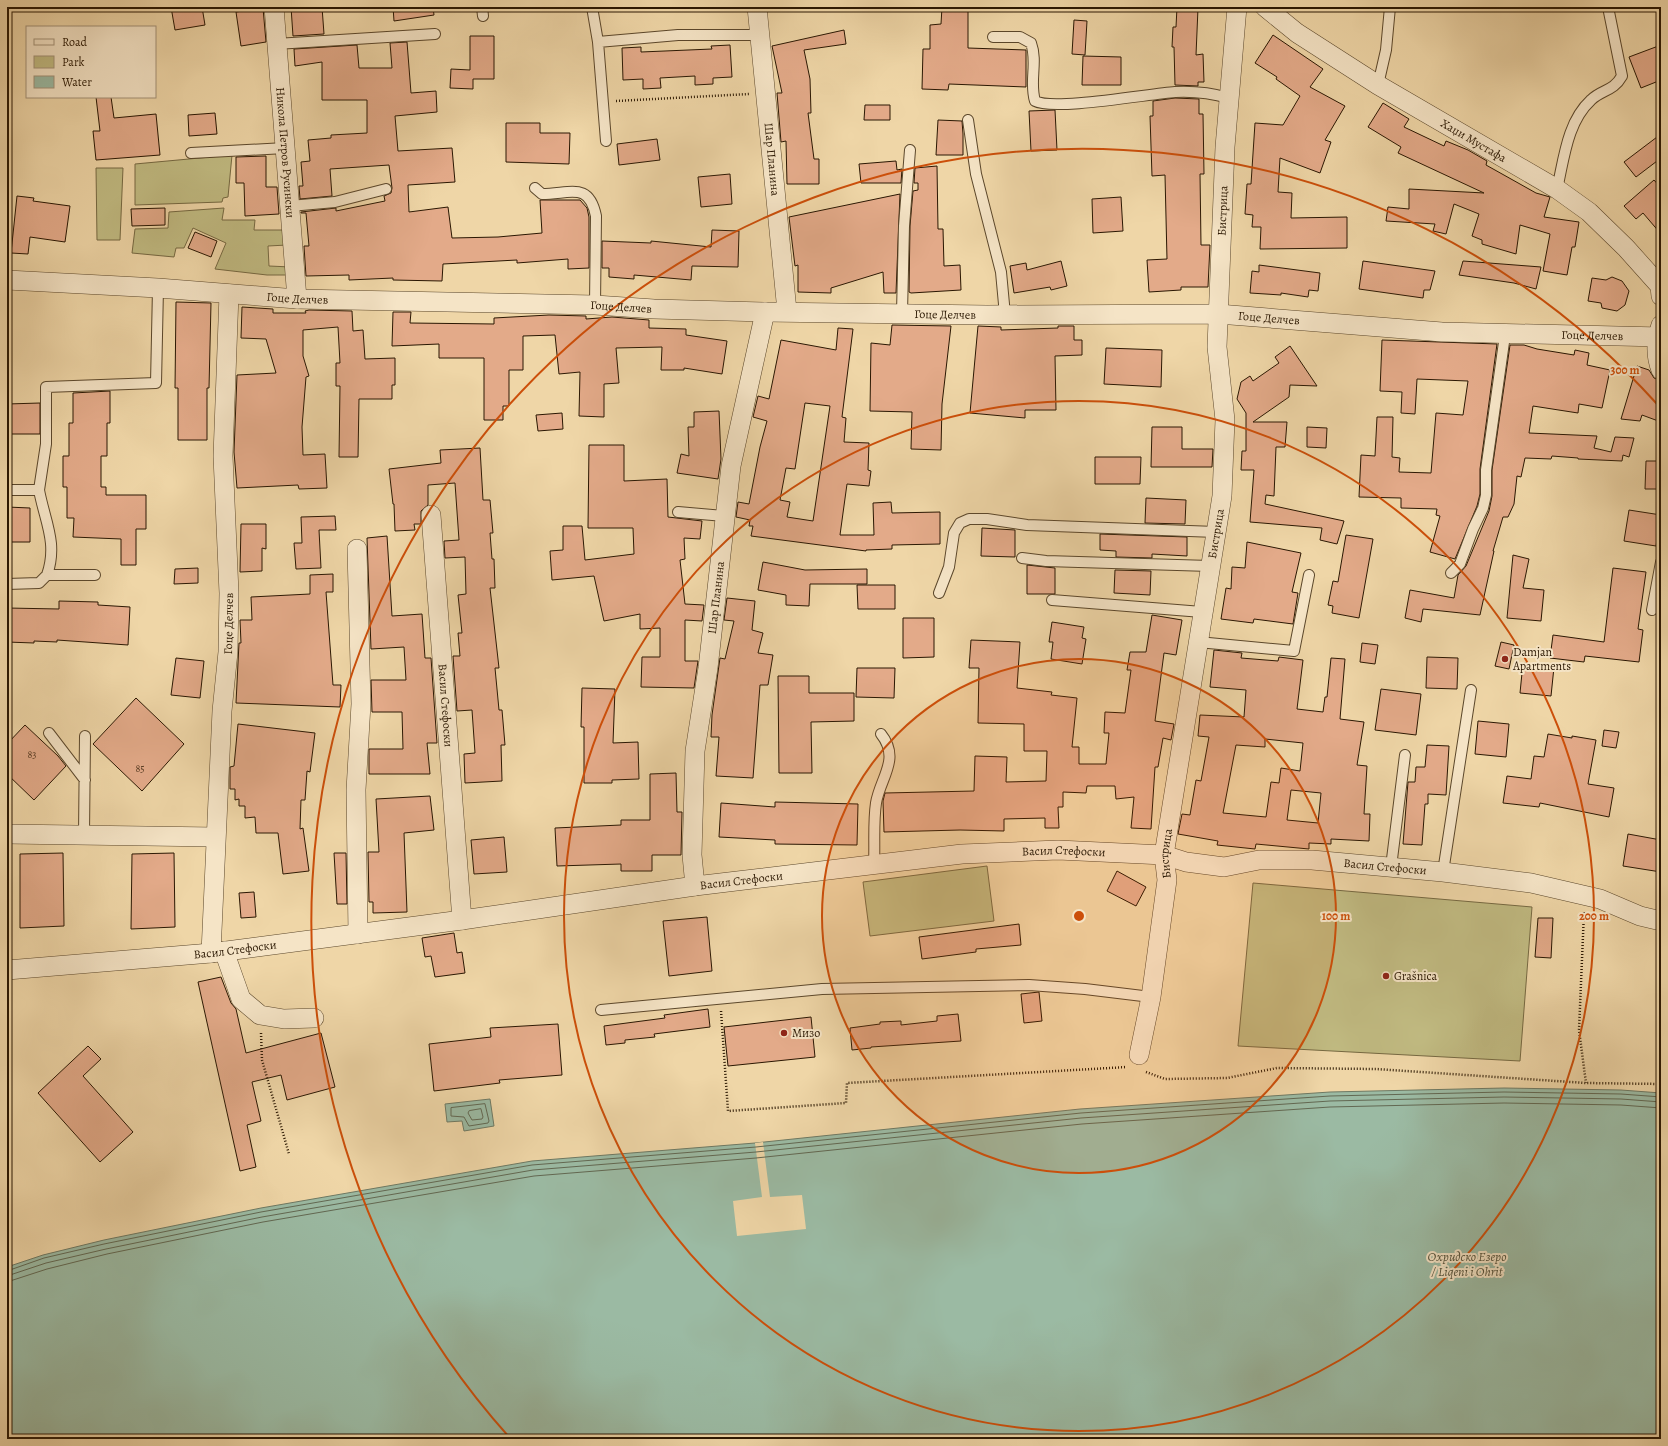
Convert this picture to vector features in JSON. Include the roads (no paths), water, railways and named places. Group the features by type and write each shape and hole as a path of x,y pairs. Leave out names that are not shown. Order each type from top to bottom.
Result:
{"street":[{"name":"Никола Петров Русински","path":"274,7 297,299"},
{"name":"Шар Планина","path":"757,7 787,311"},
{"name":"Бистрица","path":"1137,1061 1151,997 1168,880 1164,855 1202,612 1222,496 1226,420 1217,347 1218,314 1225,147 1237,7"},
{"name":"Хаџи Мустафа","path":"1265,7 1296,33 1378,86 1557,189 1589,212 1626,248 1660,286 1661,296"},
{"name":"Гоце Делчев","path":"7,280 158,288 297,299 595,305 654,309 765,312 902,312 1005,315 1218,314 1442,332 1505,335 1660,333"},
{"name":"Гоце Делчев","path":"217,952 215,837 222,711 228,652 229,593 223,456 229,294"},
{"name":"Шар Планина","path":"695,886 692,855 694,751 708,668 724,516 731,466 765,312"},
{"path":"1660,333 1656,354 1661,370"},
{"name":"Васил Стефоски","path":"431,515 462,920"},
{"path":"357,549 361,704 356,790 358,934"},
{"path":"7,834 215,837"},
{"name":"Васил Стефоски","path":"7,970 217,952 462,920 695,886 962,854 1058,850 1164,855 1186,862 1224,867 1259,860 1312,860 1443,872 1531,883 1600,899 1640,916 1661,921"},
{"path":"217,952 241,1000 260,1015 284,1018 314,1018"}],"lane":[{"path":"592,7 598,42 606,141"},
{"path":"1378,86 1386,50 1390,7"},
{"path":"1557,189 1568,138 1579,114 1591,99 1616,85 1622,76 1608,7"},
{"path":"276,44 435,34"},
{"path":"598,42 678,35 760,35"},
{"path":"993,37 1020,37 1031,43 1035,53 1033,93 1035,101 1041,104 1067,104 1174,92 1207,92 1229,98"},
{"path":"968,120 976,174 1001,272 1005,315"},
{"path":"191,153 285,148"},
{"path":"902,312 904,226 910,150"},
{"path":"535,188 542,194 579,192 588,195 593,202 596,216 595,305"},
{"path":"290,206 335,202 386,189"},
{"path":"7,584 39,583 47,575 51,563 52,546 39,490 46,444 46,387 156,383 158,288"},
{"path":"1451,572 1460,564 1473,529 1483,508 1486,495 1486,470 1505,335"},
{"path":"7,490 39,490"},
{"path":"678,512 724,516"},
{"path":"939,593 949,567 954,532 960,523 969,519 986,519 1027,525 1216,532"},
{"path":"1022,558 1046,561 1210,566"},
{"path":"1652,610 1661,562"},
{"path":"47,575 96,575"},
{"path":"1198,642 1294,651 1309,575"},
{"path":"1052,600 1202,612"},
{"path":"1443,872 1471,690"},
{"path":"49,733 85,780"},
{"path":"874,865 876,802 890,758 886,741 881,734"},
{"path":"84,835 85,736"},
{"path":"1391,868 1405,755"},
{"path":"601,1010 822,989 1029,986 1085,989 1151,997"}],"water":[{"name":"Охридско Езеро / Liqeni i Ohrit","path":"1504,1088 1621,1090 1661,1093 1661,1439 7,1439 7,1267 43,1255 104,1240 261,1208 532,1161 755,1143 1080,1109 1330,1092"},
{"path":"490,1099 494,1126 464,1131 462,1121 447,1122 445,1104"}],"place":[{"name":"Damjan Apartments","path":"1505,659"},
{"name":"Grašnica","path":"1386,976"},
{"name":"Мизо","path":"784,1033"}]}
